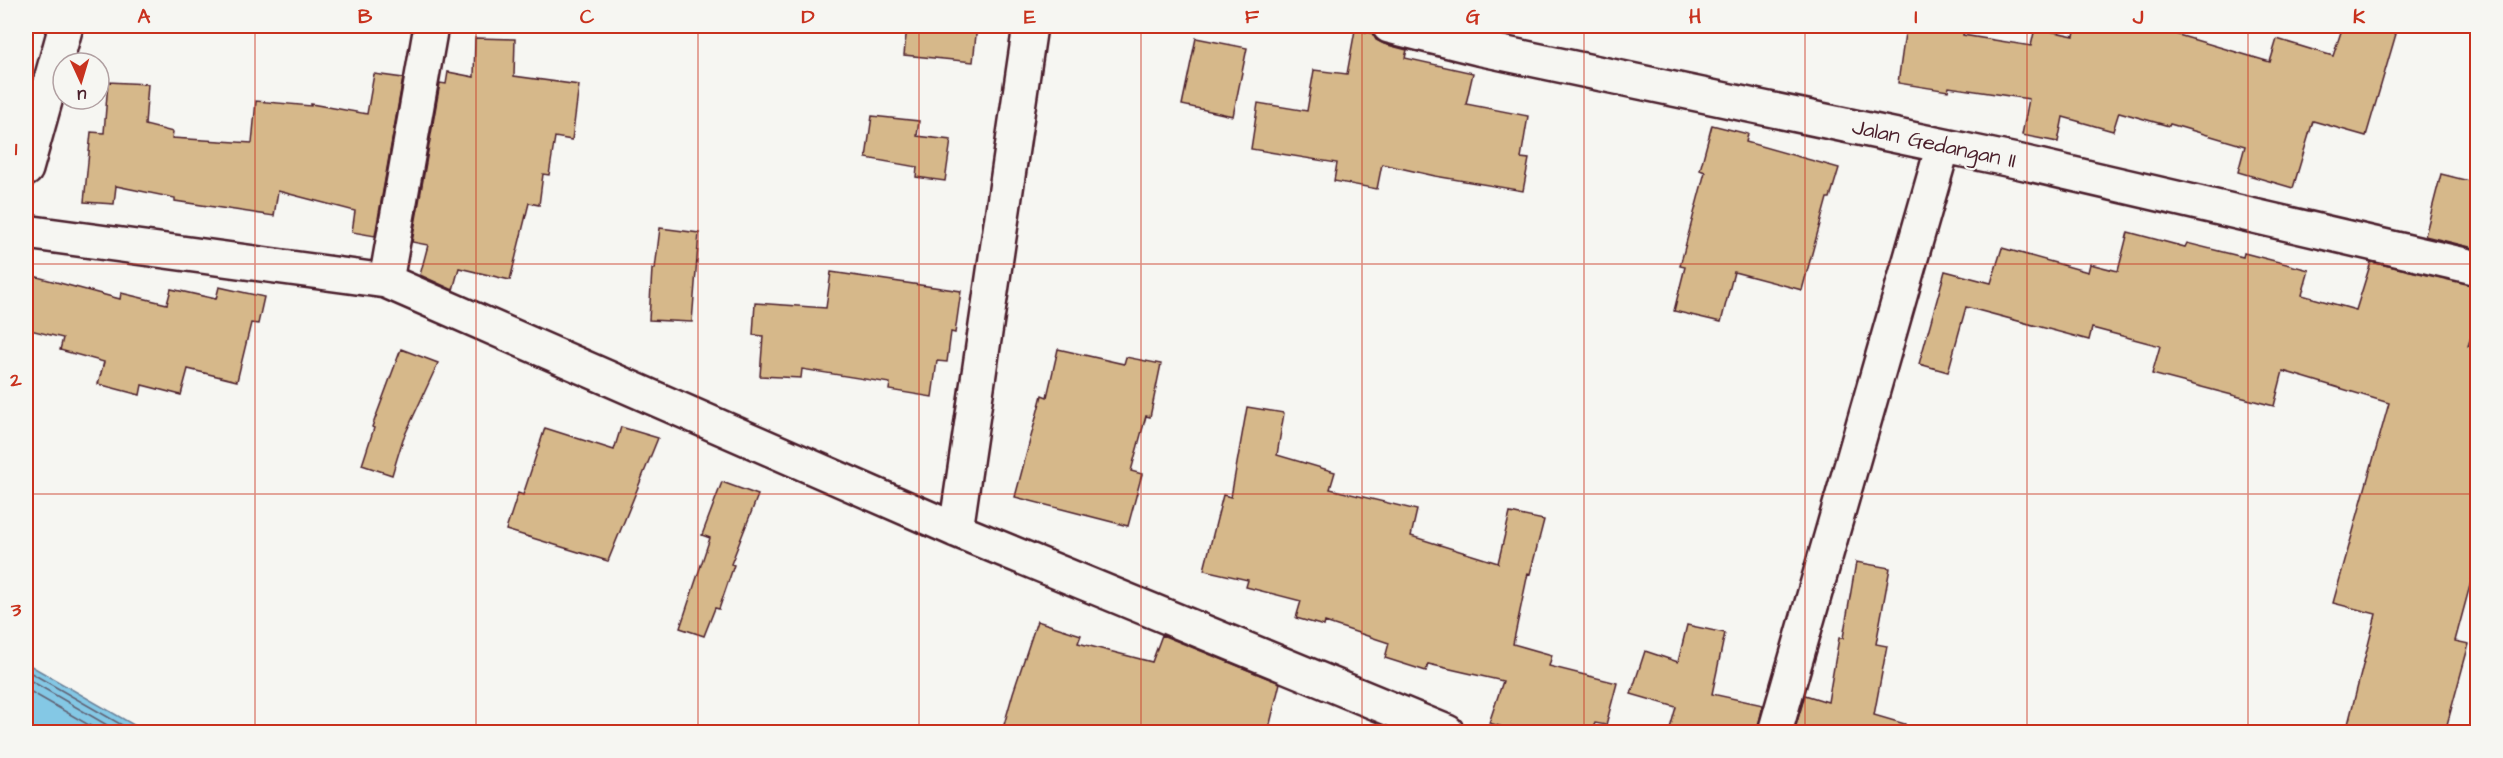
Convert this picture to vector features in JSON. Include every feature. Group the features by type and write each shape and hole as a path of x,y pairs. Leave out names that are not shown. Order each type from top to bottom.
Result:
{"street":[{"path":"26,169 66,26"},
{"path":"386,281 431,26"},
{"path":"956,530 1030,26"},
{"name":"Jalan Gedangan II","path":"1389,26 1478,48 2021,162 2478,268"},
{"path":"1774,732 1943,146"},
{"path":"26,232 386,281 956,530 1428,729"}],"water":[{"path":"26,663 146,732 26,732"}],"building":[{"path":"907,26 977,26 973,62 904,55"},
{"path":"1906,26 1964,26 1963,35 2031,46 2035,28 2074,36 2076,26 2148,26 2270,62 2277,39 2333,56 2343,26 2366,26 2396,34 2366,136 2313,121 2293,188 2238,172 2245,146 2119,112 2113,131 2063,117 2058,142 2022,135 2029,99 1949,87 1948,91 1898,83"},
{"path":"1355,30 1372,33 1376,40 1384,44 1407,50 1405,58 1473,73 1466,104 1528,116 1521,158 1529,159 1523,191 1435,176 1382,164 1377,189 1334,181 1337,163 1251,149 1258,103 1307,111 1314,70 1347,74"},
{"path":"475,38 515,39 514,76 579,85 572,140 555,137 549,175 543,174 539,205 529,203 510,280 459,268 453,290 420,275 428,245 412,242 440,83 446,84 448,72 474,77"},
{"path":"1196,38 1247,48 1233,116 1182,105"},
{"path":"374,74 403,78 375,236 352,232 355,211 278,191 274,216 175,201 175,198 116,186 114,204 84,202 91,132 104,133 106,111 111,111 111,82 148,84 145,125 173,132 172,138 252,143 256,101 311,106 311,104 367,114"},
{"path":"872,116 919,121 917,136 951,140 945,181 916,177 917,167 866,158"},
{"path":"1712,125 1748,134 1746,142 1839,168 1830,198 1827,198 1802,290 1734,272 1721,322 1674,311 1685,267 1680,266 1705,172 1700,170"},
{"path":"2441,174 2477,183 2478,249 2425,236"},
{"path":"660,228 699,233 692,322 649,320 652,269 655,269"},
{"path":"2128,232 2185,247 2187,243 2243,257 2244,253 2309,270 2302,295 2356,310 2371,262 2478,286 2478,316 2468,346 2478,349 2478,556 2455,641 2469,644 2445,732 2346,732 2376,614 2333,603 2389,403 2283,371 2274,406 2152,374 2160,346 2092,328 2089,340 1966,307 1948,372 1919,364 1945,271 1991,283 2002,248 2088,272 2090,264 2118,271"},
{"path":"831,272 961,291 955,333 951,332 947,362 937,361 932,397 889,390 890,383 802,369 801,378 760,376 763,336 753,335 755,303 826,308"},
{"path":"26,274 120,299 121,293 167,304 171,289 216,299 219,287 264,297 258,324 251,323 237,381 188,369 181,395 142,385 140,395 98,384 104,362 60,350 63,338 26,329"},
{"path":"401,349 438,363 403,439 392,475 362,465 374,428 372,427"},
{"path":"1058,349 1124,364 1126,357 1161,364 1150,417 1146,416 1131,471 1142,474 1128,526 1015,497 1042,395 1047,397"},
{"path":"1247,407 1284,413 1277,455 1335,472 1330,489 1417,510 1411,536 1498,563 1510,513 1544,520 1530,574 1528,573 1513,644 1552,655 1549,666 1617,683 1606,725 1595,723 1591,732 1520,732 1489,723 1503,681 1428,664 1426,671 1385,658 1389,643 1325,622 1324,626 1296,618 1301,601 1246,587 1248,580 1204,570 1223,495 1231,497"},
{"path":"621,427 658,438 608,561 506,530 518,493 523,495 545,428 614,450"},
{"path":"722,482 758,495 731,564 734,565 719,609 715,608 704,636 680,628 710,538 702,535"},
{"path":"1856,562 1890,568 1876,644 1887,646 1874,715 1905,724 1904,732 1794,732 1805,695 1828,702 1839,638 1843,638"},
{"path":"1037,621 1081,635 1078,643 1152,662 1162,635 1280,683 1268,732 1002,732"},
{"path":"1687,625 1725,633 1712,694 1763,705 1757,732 1669,732 1676,707 1631,694 1645,651 1678,662"}]}
